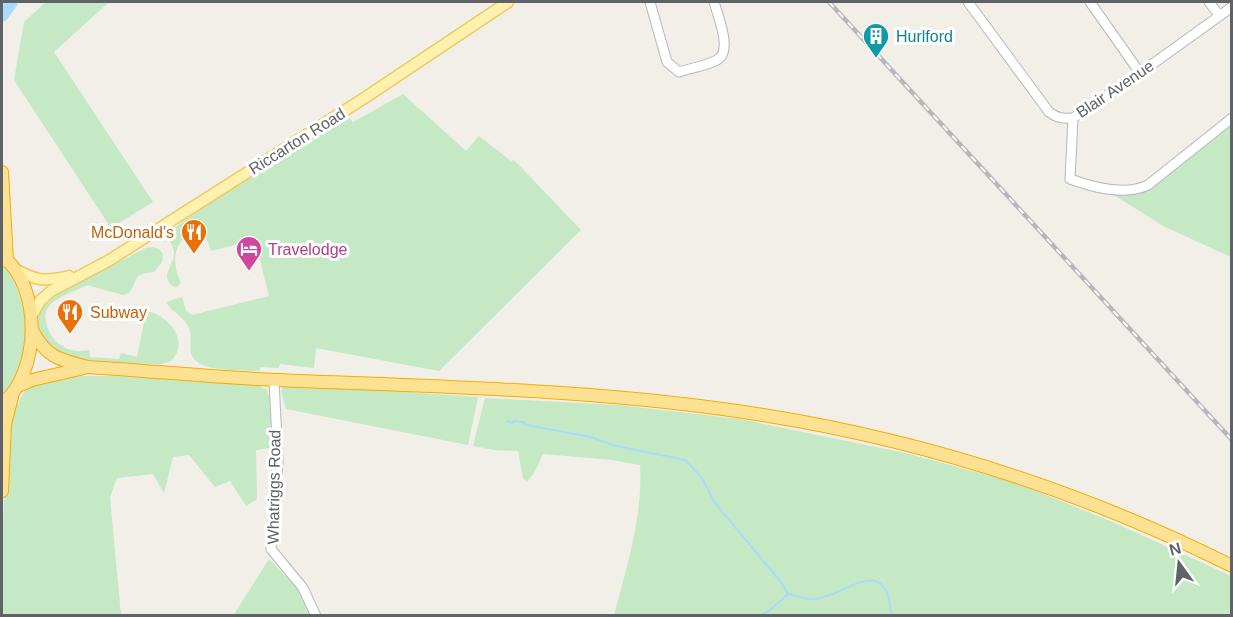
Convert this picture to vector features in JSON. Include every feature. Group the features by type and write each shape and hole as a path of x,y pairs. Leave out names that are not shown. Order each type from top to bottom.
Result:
{"highway":[{"path":"2,172 7,262 25,291 32,330 23,377 15,391 5,424 2,491"},
{"path":"32,330 46,352 67,362 88,367 274,380 395,384 648,400 711,407 816,424 919,448 1020,478 1120,515 1232,566"},
{"path":"2,404 15,391 32,380 88,367"}],"main road":[{"name":"Riccarton Road","path":"31,316 40,301 51,291 108,261 366,97 508,2"},
{"name":"Riccarton Road","path":"7,262 32,278 50,281 82,273"}],"street":[{"path":"650,2 667,62 679,72 718,60 724,53 724,38 714,2"},
{"name":"Blair Avenue","path":"968,2 1049,112 1064,119 1073,118 1232,7"},
{"path":"1090,2 1140,73"},
{"path":"1209,2 1219,15"},
{"path":"1073,118 1070,179 1085,185 1138,190 1148,185 1232,118"},
{"name":"Whatriggs Road","path":"274,380 278,461 271,549 303,588 316,615"}],"green space":[{"path":"46,2 109,2 54,52 153,202 111,228 14,80 24,22"},
{"path":"403,94 466,151 479,136 511,161 514,160 581,230 439,371 316,348 314,368 280,364 279,368 261,367 259,371 232,370 210,367 194,359 191,353 188,326 166,302 182,297 186,311 192,315 269,296 255,240 211,251 206,237 198,236 182,240 175,261 181,283 177,287 172,286 167,278 174,253 169,239 170,231 222,194 347,115 353,122"},
{"path":"1231,123 1231,257 1163,226 1111,193 1136,194 1147,191"},
{"path":"146,248 159,249 163,254 162,262 154,272 139,276 129,293 123,295 87,285 50,305 46,321 50,333 65,348 75,351 89,350 90,357 119,359 121,353 137,357 144,322 136,320 138,310 147,311 165,320 177,334 177,352 171,361 156,364 93,361 68,356 47,344 41,334 38,318 51,296"},
{"path":"3,262 19,295 26,330 25,348 20,366 13,382 2,397"},
{"path":"81,376 131,376 256,385 266,389 271,401 270,448 256,450 257,499 246,506 230,481 215,487 189,455 173,457 164,493 153,474 117,478 110,497 121,615 2,616 2,544 6,458 13,413 24,392 34,384"},
{"path":"290,384 478,397 468,445 286,409 281,391 283,386"},
{"path":"485,398 618,405 740,419 905,453 1014,482 1115,523 1231,576 1231,615 614,615 637,522 640,465 612,460 543,454 527,482 523,478 518,451 473,446"},
{"path":"269,559 300,591 312,616 233,616"}],"waterway":[{"path":"2,16 12,2"},
{"path":"508,421 523,422 526,425 591,437 616,446 685,460 702,478 715,503 780,581 788,594"},
{"path":"758,616 769,611 788,594 815,599 863,582 874,581 882,585 888,596 891,616"}],"railway":[{"path":"829,2 1232,440"}],"place":[{"name":"Hurlford","path":"876,59"},
{"name":"McDonald's","path":"194,255"},
{"name":"Travelodge","path":"249,272"},
{"name":"Subway","path":"70,335"}]}
